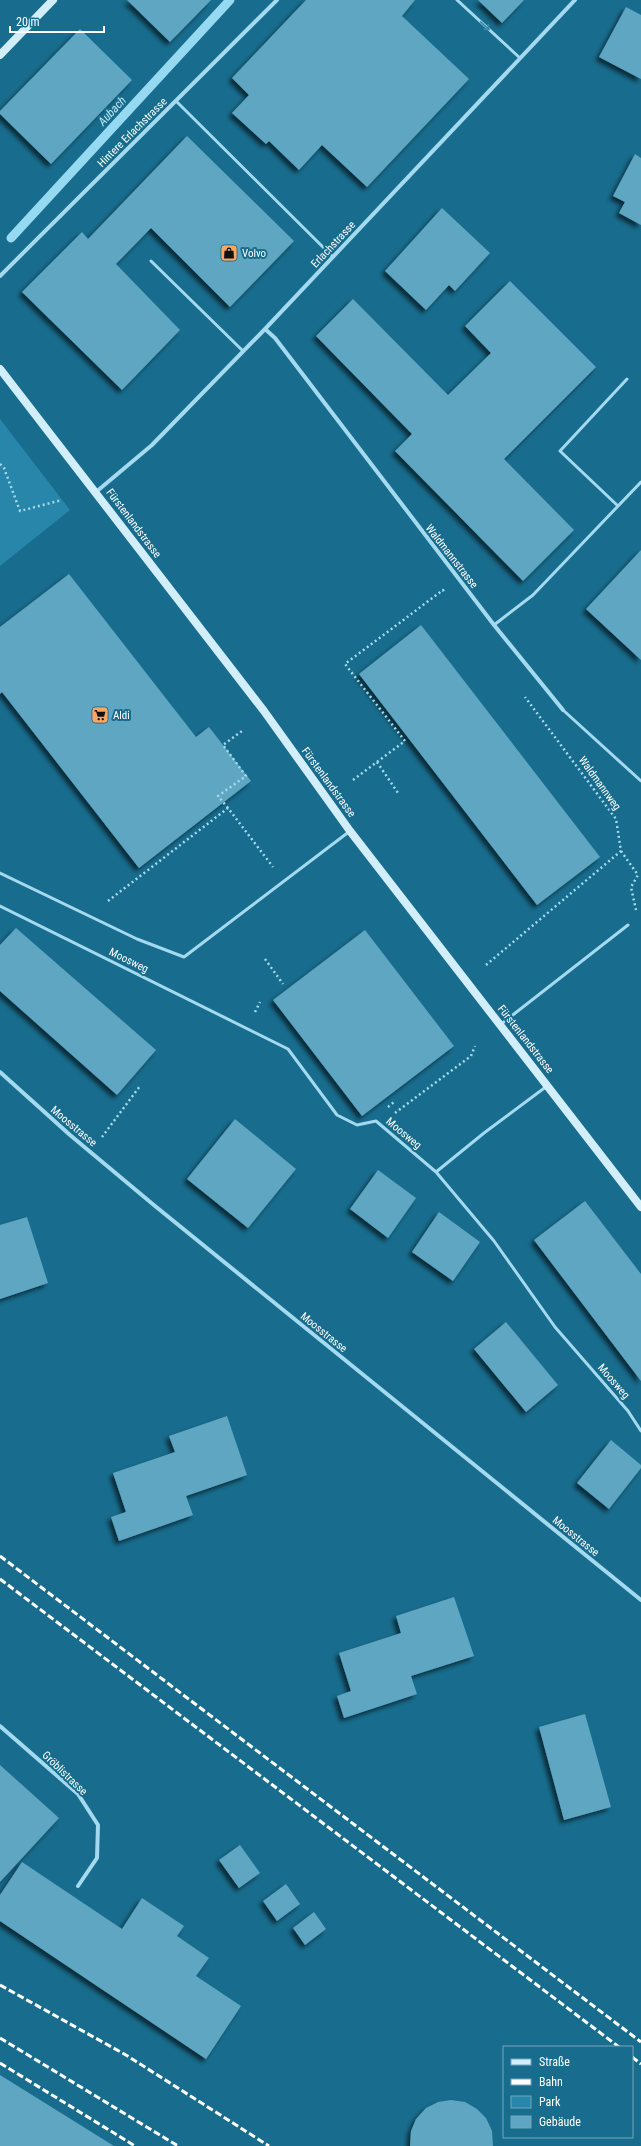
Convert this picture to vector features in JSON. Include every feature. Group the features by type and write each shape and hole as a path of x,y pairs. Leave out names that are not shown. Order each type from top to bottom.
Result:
{"main road":[{"path":"0,55 53,0"},
{"name":"Fürstenlandstrasse","path":"0,369 264,711 350,831 641,1207"}],"street":[{"name":"Hintere Erlachstrasse","path":"0,276 277,0"},
{"name":"Erlachstrasse","path":"96,492 152,445 265,329 576,0"},
{"name":"Waldmannstrasse","path":"265,329 274,338 494,625 563,710"},
{"name":"Moosstrasse","path":"0,1072 70,1136 641,1600"},
{"name":"Gröblistrasse","path":"0,1726 78,1794 98,1825 97,1858 78,1886"}],"lane":[{"path":"457,0 520,58"},
{"path":"176,101 333,257"},
{"path":"151,261 243,351"},
{"path":"618,506 560,451 627,379"},
{"path":"494,625 532,595 641,482"},
{"name":"Waldmannstrasse","path":"563,710 641,781"},
{"path":"0,873 137,939 184,957 350,831"},
{"name":"Moosweg","path":"0,906 288,1049 337,1115 357,1125 376,1121 436,1172 494,1241 555,1327 628,1411 641,1430"},
{"path":"500,1025 628,925"},
{"path":"436,1172 484,1133 548,1085"}],"path":[{"path":"0,464 4,468 20,511 62,500"},
{"path":"353,780 405,741 345,664 443,590 447,596"},
{"name":"Waldmannweg","path":"523,694 616,818 621,851"},
{"path":"242,731 223,745 246,776 218,796 283,882"},
{"path":"377,762 398,793"},
{"path":"108,901 228,808"},
{"path":"486,965 621,851 638,875 631,887 637,914"},
{"path":"265,959 283,984"},
{"path":"380,1125 471,1056 475,1046"},
{"path":"102,1137 140,1086"}],"green space":[{"path":"0,419 70,510 0,566"}],"building":[{"path":"127,0 211,0 170,42"},
{"path":"306,0 415,0 402,16 469,79 367,187 322,145 299,170 269,141 266,144 232,113 249,95 232,78"},
{"path":"478,0 524,0 502,23"},
{"path":"626,7 641,15 641,79 599,57"},
{"path":"80,29 132,80 51,164 0,114 0,111"},
{"name":"Volvo","path":"187,136 294,241 230,307 151,228 116,264 180,330 122,390 22,292 82,232 88,239"},
{"path":"635,154 641,158 641,225 619,213 625,202 613,196"},
{"path":"442,208 490,253 455,291 449,285 426,310 385,271"},
{"path":"510,281 596,367 504,459 574,530 523,581 395,451 412,434 316,336 353,299 448,395 491,353 465,326"},
{"path":"641,550 641,660 586,609"},
{"name":"Aldi","path":"69,574 196,737 209,727 251,781 139,868 2,692 0,694 0,627"},
{"path":"421,625 600,857 537,905 359,674"},
{"path":"16,928 156,1050 117,1095 0,991 0,945"},
{"path":"365,930 454,1046 362,1116 273,1000"},
{"path":"235,1119 296,1169 248,1228 187,1179"},
{"path":"378,1170 416,1198 388,1238 350,1209"},
{"path":"585,1201 641,1274 641,1381 534,1240"},
{"path":"439,1212 480,1242 453,1281 412,1252"},
{"path":"27,1217 48,1283 0,1299 0,1225"},
{"path":"506,1322 558,1385 526,1412 474,1349"},
{"path":"227,1416 247,1475 186,1496 193,1515 119,1541 111,1517 126,1512 113,1473 175,1452 169,1436"},
{"path":"611,1440 641,1465 641,1468 609,1509 577,1483"},
{"path":"454,1597 474,1656 411,1676 417,1694 344,1718 337,1696 351,1691 339,1653 401,1633 396,1616"},
{"path":"585,1714 611,1807 564,1820 539,1727"},
{"path":"0,1765 59,1818 0,1882"},
{"path":"240,1845 260,1873 239,1888 219,1860"},
{"path":"22,1862 122,1929 142,1898 184,1926 177,1936 209,1958 196,1976 241,2006 206,2059 0,1921 0,1895"},
{"path":"286,1884 300,1904 277,1921 263,1901"},
{"path":"314,1912 326,1929 305,1945 293,1928"},
{"path":"0,2075 114,2146 0,2146"},
{"path":"451,2100 465,2102 477,2109 486,2118 492,2131 493,2146 410,2146 411,2131 416,2119 426,2108 438,2102"}],"waterway":[{"name":"Aubach","path":"11,238 230,0"}],"railway":[{"path":"0,1556 641,2042"},
{"path":"0,1579 618,2046"},
{"path":"0,1985 126,2055 269,2146"},
{"path":"0,2038 178,2146"},
{"path":"633,2058 641,2064"},
{"path":"0,2063 135,2146"}],"place":[{"name":"Volvo","path":"229,253"},
{"name":"Aldi","path":"100,715"}]}
